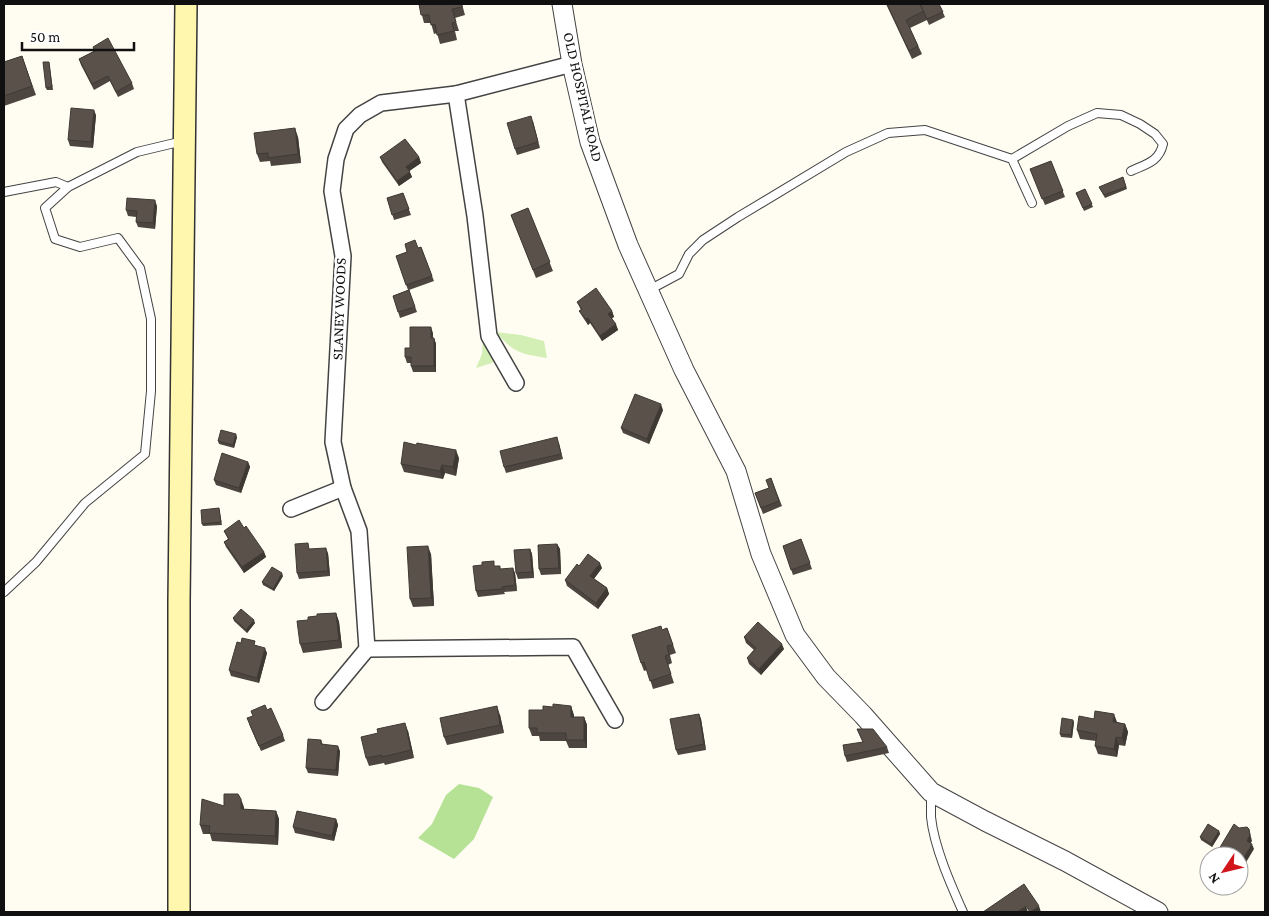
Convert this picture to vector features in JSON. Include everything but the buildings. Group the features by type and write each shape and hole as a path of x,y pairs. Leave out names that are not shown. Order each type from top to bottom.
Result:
{"main road":[{"path":"179,912 179,621 186,4"}],"street":[{"name":"OLD HOSPITAL ROAD","path":"562,4 572,64 590,142 628,245 684,370 736,471 761,554 795,635 826,677 863,715 931,792 984,821 1065,861 1158,912"},
{"name":"SLANEY WOODS","path":"367,649 359,530 343,488 333,442 343,256 332,192 336,159 346,129 360,115 381,103 456,94 572,64"},
{"path":"456,94 475,216 489,336 516,383"},
{"path":"291,509 343,488"},
{"path":"323,702 367,649 573,647 615,720"}],"lane":[{"path":"1012,159 1068,126 1097,113 1121,115 1155,134 1163,144 1161,153 1154,160 1131,171"},
{"path":"649,290 679,274 690,254 703,240 738,217 846,152 888,133 925,130 1012,159 1032,203"},
{"path":"4,592 36,562 85,503 145,454 151,391 151,319 140,268 118,238 80,247 55,239 45,208 68,187 137,152 183,140"},
{"path":"4,192 56,182 68,187"},
{"path":"931,792 931,818 938,845 963,912"}],"green space":[{"path":"496,332 521,335 544,341 547,358 518,351"},
{"path":"483,336 495,358 492,363 476,368 482,354"},
{"path":"459,784 479,788 493,797 474,839 454,859 418,838 432,824 446,795"}]}
